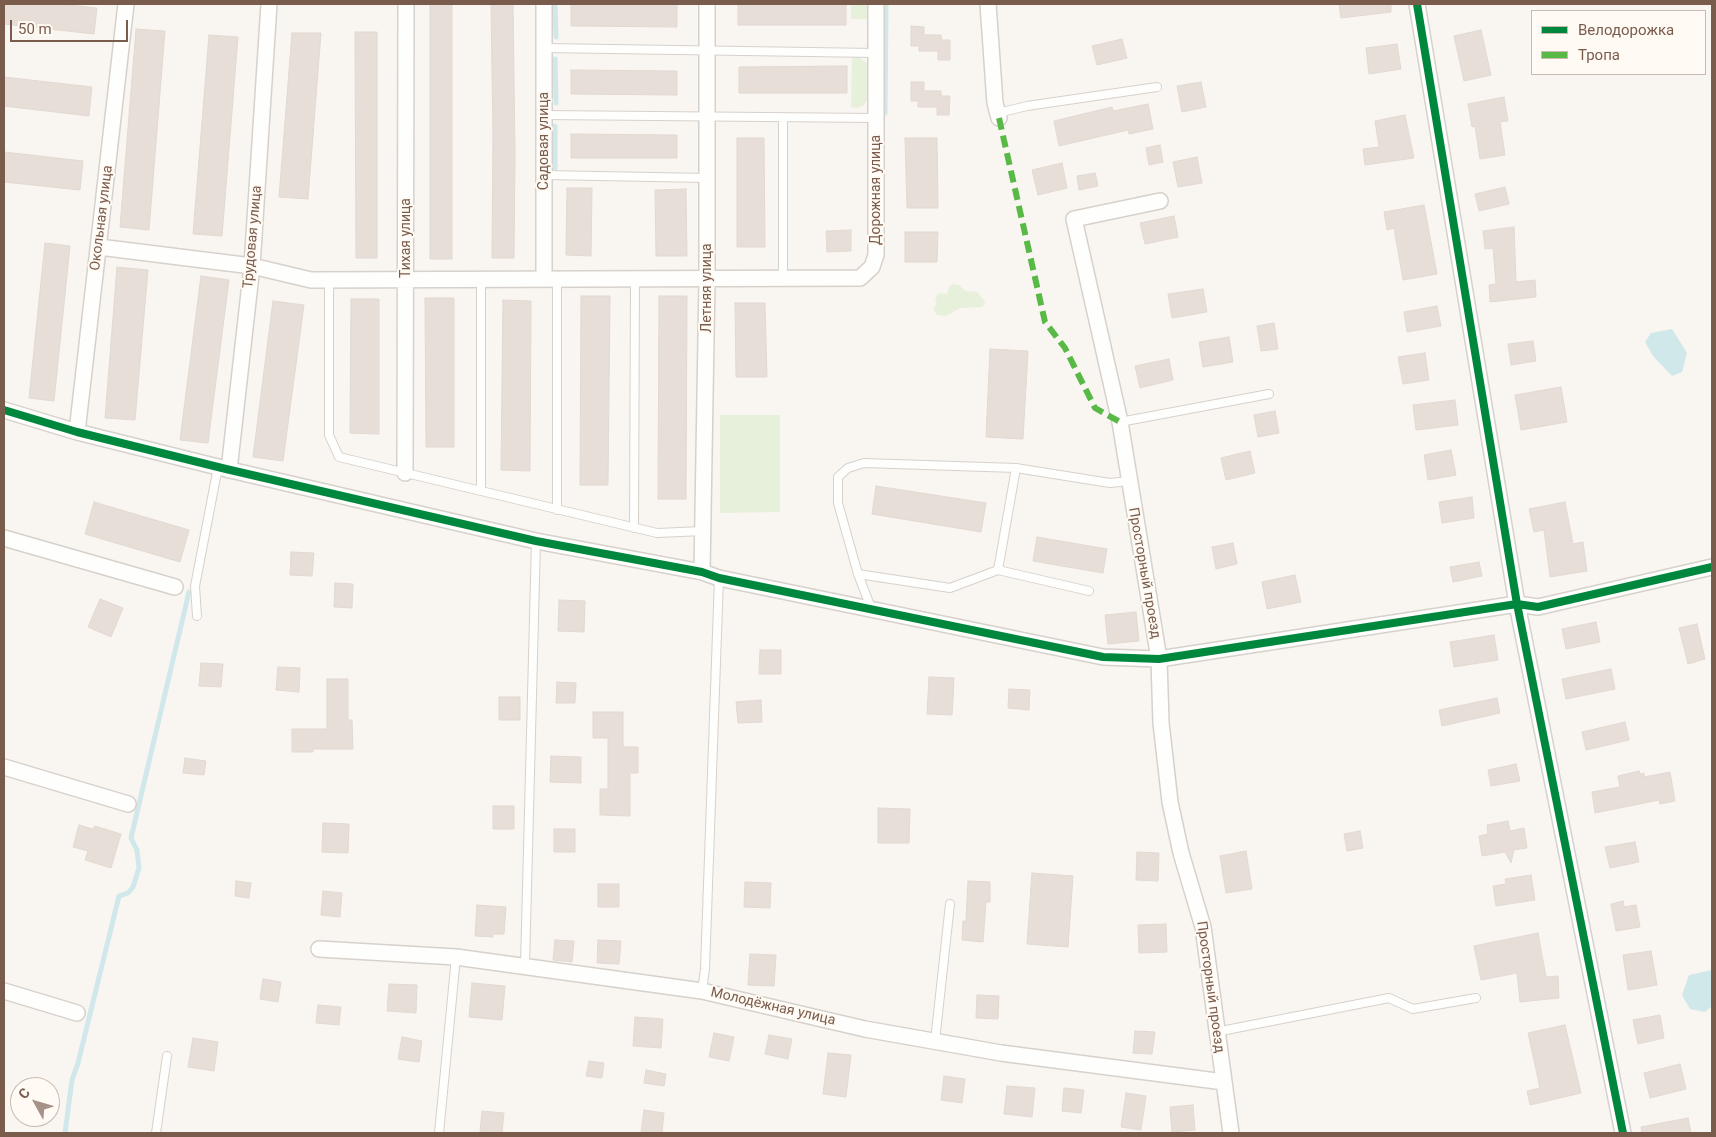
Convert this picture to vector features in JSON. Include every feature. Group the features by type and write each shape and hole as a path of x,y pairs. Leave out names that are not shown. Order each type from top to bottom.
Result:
{"street":[{"name":"Окольная улица","path":"77,432 126,4"},
{"name":"Трудовая улица","path":"224,468 252,266 269,4"},
{"name":"Тихая улица","path":"405,472 406,4"},
{"name":"Садовая улица","path":"544,4 544,176 550,278"},
{"name":"Летняя улица","path":"702,572 707,278 707,4"},
{"name":"Дорожная улица","path":"99,247 252,266 311,280 860,278 872,267 876,256 876,4"},
{"path":"988,4 995,103 998,116"},
{"path":"1417,4 1518,604 1623,1133"},
{"name":"Просторный проезд","path":"1160,201 1074,219 1120,422 1159,659 1160,723 1170,802 1181,853 1202,927 1230,1133"},
{"path":"4,410 77,432 536,541 702,572 719,578 1103,657 1159,659 1518,604 1538,607 1712,567"},
{"path":"4,538 175,588"},
{"path":"4,767 128,804"},
{"name":"Молодёжная улица","path":"319,949 456,956 702,991 865,1029 1001,1053 1224,1082"},
{"path":"4,991 77,1013"}],"lane":[{"path":"544,48 876,53"},
{"path":"998,116 1027,106 1157,86"},
{"path":"544,115 783,119 876,118"},
{"path":"783,119 783,277"},
{"path":"544,176 707,178"},
{"path":"481,278 482,491"},
{"path":"550,278 557,510"},
{"path":"634,528 635,278"},
{"path":"329,280 329,435 339,457 656,533 704,531"},
{"path":"1120,422 1269,394"},
{"path":"871,608 858,574 838,503 838,477 848,468 864,463 1016,468 1110,482 1129,481"},
{"path":"197,616 195,586 224,468"},
{"path":"998,570 1016,468"},
{"path":"525,965 536,541"},
{"path":"858,574 950,588 998,570 1089,591"},
{"path":"702,991 705,969 719,578"},
{"path":"935,1041 950,904"},
{"path":"439,1133 456,956"},
{"path":"1216,1032 1389,998 1413,1009 1476,998"},
{"path":"156,1133 167,1056"}],"green space":[{"path":"851,4 867,4 867,19 851,19"},
{"path":"852,58 860,58 869,65 869,96 864,105 858,108 851,107"},
{"path":"953,284 959,285 965,291 977,292 985,302 984,305 982,307 960,308 946,316 937,315 933,309 937,304 935,301 937,295 941,293 947,294 949,287"},
{"path":"720,415 780,415 780,512 720,513"}],"water":[{"path":"1672,329 1687,353 1682,372 1672,376 1653,356 1645,342 1651,333"},
{"path":"1712,970 1712,1006 1705,1012 1690,1009 1682,995 1689,975"}],"building":[{"path":"4,4 61,4 97,8 94,34 4,24"},
{"path":"430,4 452,4 452,259 430,259"},
{"path":"491,4 513,4 514,258 492,258"},
{"path":"571,4 677,4 677,27 571,26"},
{"path":"738,4 846,4 846,25 738,25"},
{"path":"1339,4 1391,4 1391,12 1341,18"},
{"path":"911,26 924,27 924,35 941,35 942,40 950,40 950,60 938,60 938,51 919,51 919,46 911,46"},
{"path":"136,29 165,31 149,230 120,227"},
{"path":"1481,30 1491,75 1464,81 1454,36"},
{"path":"355,32 377,32 377,258 356,258"},
{"path":"292,33 321,33 308,199 279,197"},
{"path":"209,35 238,37 222,236 193,234"},
{"path":"1122,39 1127,58 1097,65 1092,46"},
{"path":"1397,44 1401,69 1369,74 1366,48"},
{"path":"847,66 847,93 739,93 739,67"},
{"path":"571,70 677,71 677,95 571,94"},
{"path":"4,77 92,87 89,116 4,106"},
{"path":"911,82 924,82 924,91 941,91 941,96 950,96 949,115 937,115 937,107 918,107 918,101 911,101"},
{"path":"1201,82 1206,107 1182,112 1177,86"},
{"path":"1504,97 1508,121 1500,122 1505,155 1480,159 1475,126 1472,127 1468,104"},
{"path":"1148,104 1153,129 1129,134 1128,130 1059,146 1054,121 1112,107 1113,111"},
{"path":"1405,115 1414,158 1365,165 1363,149 1379,147 1375,121"},
{"path":"571,134 677,135 677,158 571,158"},
{"path":"737,138 764,138 765,247 737,247"},
{"path":"905,138 937,138 938,208 907,208"},
{"path":"1160,145 1163,162 1149,165 1146,148"},
{"path":"4,152 83,161 80,190 4,182"},
{"path":"1197,157 1202,183 1178,187 1173,162"},
{"path":"1062,163 1067,188 1038,195 1032,170"},
{"path":"1095,173 1098,186 1079,190 1077,176"},
{"path":"1505,187 1509,204 1479,211 1475,194"},
{"path":"567,188 592,188 591,256 566,255"},
{"path":"686,189 687,256 656,256 655,190"},
{"path":"1424,205 1437,274 1403,280 1394,228 1387,230 1384,212"},
{"path":"1174,216 1178,237 1145,244 1140,223"},
{"path":"1514,227 1516,282 1535,280 1536,297 1490,302 1489,285 1496,284 1493,248 1485,249 1483,231"},
{"path":"851,230 851,251 827,252 826,231"},
{"path":"905,232 938,232 937,262 905,262"},
{"path":"45,243 70,246 54,401 29,398"},
{"path":"117,267 148,270 135,420 105,418"},
{"path":"201,276 229,280 208,443 180,440"},
{"path":"1203,289 1207,312 1172,318 1168,294"},
{"path":"581,296 610,296 608,485 580,485"},
{"path":"659,296 687,296 686,499 658,499"},
{"path":"425,298 454,298 454,447 426,447"},
{"path":"351,299 379,299 379,434 350,433"},
{"path":"503,300 531,301 530,471 501,470"},
{"path":"273,301 304,305 283,461 253,457"},
{"path":"735,303 765,303 767,377 736,377"},
{"path":"1437,306 1441,326 1407,332 1404,312"},
{"path":"1274,323 1278,349 1261,351 1257,326"},
{"path":"1229,337 1233,362 1203,367 1199,342"},
{"path":"1533,341 1536,361 1511,365 1508,344"},
{"path":"990,349 1028,351 1023,439 986,437"},
{"path":"1425,353 1429,380 1403,384 1398,357"},
{"path":"1169,359 1173,380 1140,388 1135,366"},
{"path":"1561,387 1567,422 1521,430 1515,395"},
{"path":"1455,400 1458,425 1416,430 1413,405"},
{"path":"1275,411 1279,433 1258,437 1254,415"},
{"path":"1451,450 1456,475 1428,480 1424,455"},
{"path":"1250,451 1255,473 1226,480 1221,458"},
{"path":"876,486 986,503 981,532 872,514"},
{"path":"1472,497 1474,518 1442,523 1439,502"},
{"path":"94,502 189,530 180,562 85,534"},
{"path":"1565,502 1573,544 1583,542 1587,571 1550,577 1544,530 1534,532 1529,509"},
{"path":"1037,537 1107,549 1103,573 1033,561"},
{"path":"1233,543 1237,564 1216,569 1212,547"},
{"path":"291,552 314,553 312,576 290,575"},
{"path":"1479,562 1482,576 1453,582 1450,567"},
{"path":"1295,575 1301,602 1267,609 1262,582"},
{"path":"335,583 353,584 352,608 334,607"},
{"path":"100,599 123,608 111,637 88,627"},
{"path":"559,600 585,601 584,632 558,631"},
{"path":"1136,612 1139,641 1108,644 1105,615"},
{"path":"1596,622 1600,642 1566,649 1562,629"},
{"path":"1697,624 1705,659 1688,664 1679,628"},
{"path":"1494,635 1498,660 1454,667 1450,642"},
{"path":"760,650 781,650 781,674 759,674"},
{"path":"201,663 223,664 221,687 199,686"},
{"path":"278,667 300,668 299,692 276,690"},
{"path":"1611,669 1615,689 1566,699 1562,679"},
{"path":"929,677 954,678 952,715 927,714"},
{"path":"327,679 348,679 348,720 352,720 353,749 313,749 313,752 292,752 292,729 327,729"},
{"path":"557,682 576,683 575,703 556,703"},
{"path":"1009,689 1030,690 1029,710 1008,708"},
{"path":"499,697 520,697 520,720 499,720"},
{"path":"1497,698 1500,713 1442,726 1439,710"},
{"path":"761,700 762,722 738,723 736,702"},
{"path":"593,712 623,712 623,747 638,747 638,773 630,773 630,816 600,815 600,789 608,789 608,738 593,738"},
{"path":"1625,722 1629,740 1586,750 1582,732"},
{"path":"551,756 581,757 581,783 550,782"},
{"path":"185,758 206,761 204,775 183,773"},
{"path":"1516,764 1520,781 1491,786 1488,770"},
{"path":"1639,771 1640,774 1644,773 1644,777 1670,772 1675,801 1660,804 1659,800 1595,813 1592,792 1620,787 1618,776"},
{"path":"493,806 514,806 514,829 493,829"},
{"path":"878,808 910,809 909,843 878,843"},
{"path":"1508,821 1510,831 1524,828 1527,848 1514,850 1511,863 1505,852 1482,856 1479,836 1488,834 1487,825"},
{"path":"323,823 349,824 348,853 322,852"},
{"path":"79,825 93,829 95,826 121,834 111,868 85,860 88,851 73,847"},
{"path":"554,829 575,829 575,852 554,852"},
{"path":"1360,831 1363,848 1347,851 1344,834"},
{"path":"1635,842 1639,862 1610,868 1605,847"},
{"path":"1246,851 1252,889 1226,893 1220,856"},
{"path":"1137,852 1159,853 1158,881 1136,880"},
{"path":"1032,873 1073,876 1068,947 1027,944"},
{"path":"1531,875 1535,900 1496,906 1493,886 1506,884 1505,879"},
{"path":"236,881 251,883 249,898 235,896"},
{"path":"968,881 990,882 990,902 986,902 983,942 962,940 963,921 966,921"},
{"path":"745,882 771,883 770,908 744,907"},
{"path":"598,884 619,884 619,907 598,907"},
{"path":"323,891 342,893 340,917 321,915"},
{"path":"1623,901 1624,907 1636,905 1640,927 1616,931 1611,904"},
{"path":"477,905 506,907 504,934 493,934 493,937 475,936"},
{"path":"1166,924 1167,952 1139,953 1138,925"},
{"path":"1538,933 1546,977 1558,976 1559,998 1520,1002 1517,973 1481,980 1474,946"},
{"path":"555,940 574,941 572,962 553,960"},
{"path":"598,940 621,941 619,964 597,963"},
{"path":"1651,951 1657,985 1628,990 1623,955"},
{"path":"750,954 776,955 774,986 748,985"},
{"path":"263,979 281,982 278,1002 260,999"},
{"path":"472,983 505,986 502,1020 469,1017"},
{"path":"389,984 417,985 416,1013 387,1011"},
{"path":"977,995 999,996 998,1019 976,1018"},
{"path":"318,1005 341,1007 339,1025 316,1023"},
{"path":"1660,1015 1664,1038 1638,1044 1633,1020"},
{"path":"635,1017 663,1019 661,1048 633,1046"},
{"path":"1565,1025 1581,1093 1530,1105 1527,1091 1540,1088 1528,1033"},
{"path":"1135,1031 1155,1032 1152,1054 1133,1053"},
{"path":"714,1033 734,1037 729,1061 709,1057"},
{"path":"769,1035 792,1039 788,1059 765,1054"},
{"path":"402,1037 422,1041 419,1062 398,1059"},
{"path":"193,1038 218,1042 214,1071 188,1067"},
{"path":"828,1053 851,1055 846,1097 823,1094"},
{"path":"589,1061 604,1063 602,1078 586,1076"},
{"path":"1680,1064 1686,1089 1650,1098 1644,1073"},
{"path":"646,1070 666,1074 664,1086 644,1083"},
{"path":"944,1076 965,1079 962,1103 941,1100"},
{"path":"1007,1086 1035,1088 1032,1117 1004,1114"},
{"path":"1064,1088 1084,1090 1081,1113 1062,1111"},
{"path":"1126,1093 1146,1096 1141,1130 1121,1127"},
{"path":"1193,1105 1195,1130 1172,1132 1170,1107"},
{"path":"644,1110 664,1113 662,1133 641,1133"},
{"path":"482,1111 504,1113 502,1133 480,1133"},
{"path":"1688,1118 1691,1133 1642,1133 1641,1127"}],"waterway":[{"path":"555,4 556,37"},
{"path":"885,113 886,4"},
{"path":"555,59 556,103"},
{"path":"555,126 555,168"},
{"path":"65,1133 72,1080 78,1063 119,896 128,893 133,887 139,868 137,850 131,838 189,592"}],"marked path":[{"path":"999,118 1045,322 1065,348 1095,408 1120,422"}],"cycle path":[{"path":"1417,4 1517,604 1623,1133"},
{"path":"4,410 77,432 226,469 536,541 702,572 719,578 1103,657 1159,659 1517,604 1538,607 1712,567"}]}
